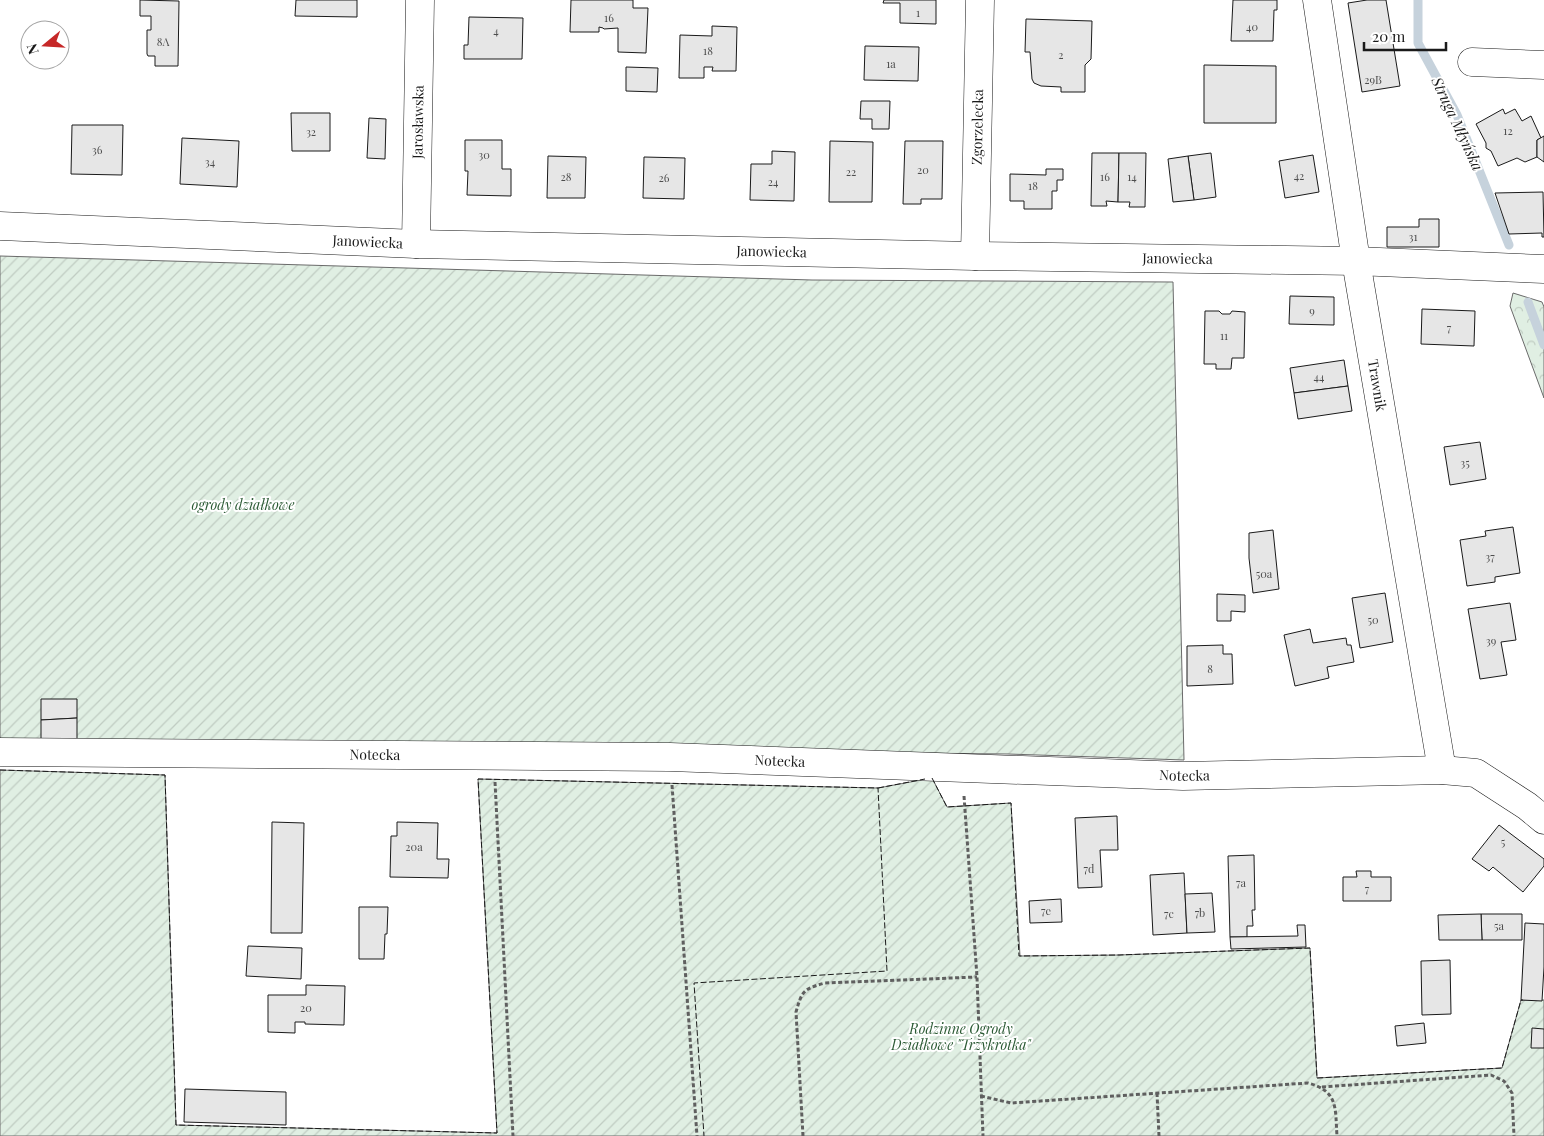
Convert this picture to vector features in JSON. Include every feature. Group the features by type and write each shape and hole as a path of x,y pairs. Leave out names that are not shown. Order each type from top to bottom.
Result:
{"street":[{"name":"Jarosławska","path":"416,244 420,0"},
{"name":"Zgorzelecka","path":"975,256 980,0"},
{"name":"Trawnik","path":"1317,0 1356,261 1442,770"},
{"path":"1472,62 1544,65"},
{"name":"Janowiecka","path":"0,226 416,244 975,256 1356,261 1544,270"},
{"name":"Notecka","path":"0,752 670,757 1183,776 1442,770 1476,773 1527,806 1544,820"}],"path":[{"path":"494,756 513,1136"},
{"path":"670,757 697,1136"},
{"path":"961,768 977,977 983,1136"},
{"path":"803,1136 796,1012 800,997 808,988 824,983 977,977"},
{"path":"981,1096 1012,1103 1308,1083 1322,1087 1491,1075 1504,1081 1512,1094 1514,1136"},
{"path":"1322,1087 1335,1102 1337,1136"},
{"path":"1156,1093 1159,1136"}],"green space":[{"name":"ogrody działkowe","path":"0,256 812,280 1173,282 1184,760 1008,754 0,744"},
{"path":"1513,293 1542,302 1544,307 1544,398 1510,306"},
{"name":"Rodzinne Ogrody Działkowe \"Trzykrotka\"","path":"0,770 165,775 176,1125 497,1133 478,779 878,788 932,778 947,807 1011,803 1020,956 1119,955 1310,948 1317,1078 1502,1068 1521,1000 1544,1000 1544,1136 0,1136"}],"building":[{"path":"140,0 179,1 178,66 155,66 155,56 148,56 147,30 151,30 151,16 140,16"},
{"path":"296,0 357,0 357,17 295,16"},
{"path":"571,0 633,0 633,8 648,8 646,53 618,52 618,28 604,29 599,27 599,32 570,32"},
{"path":"884,0 936,0 936,24 900,23 900,3 883,3"},
{"path":"1233,0 1277,0 1277,10 1274,10 1273,41 1231,41"},
{"path":"1386,0 1400,86 1362,92 1348,3"},
{"path":"469,17 523,18 522,59 464,59 464,45 468,45"},
{"path":"1026,19 1092,21 1091,59 1085,65 1085,92 1061,92 1061,87 1041,86 1034,83 1030,52 1025,52"},
{"path":"712,26 737,27 736,71 712,71 713,67 704,67 704,78 679,78 680,35 712,36"},
{"path":"865,46 919,47 918,81 864,80"},
{"path":"1204,65 1276,66 1276,123 1204,123"},
{"path":"626,67 658,68 657,92 626,91"},
{"path":"861,101 890,101 889,129 872,129 872,119 860,119"},
{"path":"1503,109 1505,114 1515,109 1522,121 1531,116 1541,138 1537,140 1537,157 1525,162 1517,158 1498,166 1491,151 1486,148 1486,143 1476,124"},
{"path":"291,113 330,113 330,151 292,151"},
{"path":"369,118 386,119 385,159 367,158"},
{"path":"72,125 123,125 122,175 71,174"},
{"path":"1544,136 1544,162 1537,157 1537,140"},
{"path":"182,138 239,141 237,187 180,184"},
{"path":"465,140 502,140 502,169 511,169 511,196 467,195 468,171 465,171"},
{"path":"830,141 873,142 872,202 829,202"},
{"path":"905,141 943,141 942,199 921,199 921,204 903,204"},
{"path":"772,151 795,152 794,201 750,200 751,164 772,164"},
{"path":"1092,153 1119,153 1118,202 1106,201 1107,206 1091,206"},
{"path":"1119,153 1146,153 1145,207 1129,207 1130,202 1118,202"},
{"path":"1211,153 1216,197 1194,200 1188,156"},
{"path":"1313,155 1319,192 1285,198 1279,161"},
{"path":"548,156 586,157 585,198 547,198"},
{"path":"1188,156 1194,200 1173,202 1168,159"},
{"path":"644,157 685,158 684,199 643,198"},
{"path":"1046,169 1063,169 1063,180 1057,180 1057,191 1052,191 1052,209 1024,209 1024,201 1010,201 1010,174 1046,175"},
{"path":"1543,192 1544,237 1542,237 1542,233 1509,234 1495,193"},
{"path":"1419,219 1439,219 1439,247 1387,247 1387,227 1419,227"},
{"path":"1290,296 1334,297 1334,325 1289,324"},
{"path":"1422,309 1475,311 1474,346 1421,344"},
{"path":"1205,311 1219,311 1222,314 1230,314 1232,311 1245,312 1244,358 1232,358 1231,369 1216,369 1216,364 1204,364"},
{"path":"1344,360 1348,386 1294,393 1290,368"},
{"path":"1348,386 1352,411 1298,419 1294,393"},
{"path":"1480,442 1486,479 1450,485 1444,447"},
{"path":"1513,527 1520,573 1495,577 1495,582 1467,586 1460,540 1486,536 1485,531"},
{"path":"1273,530 1279,589 1253,593 1249,558 1249,533"},
{"path":"1385,593 1393,642 1360,648 1352,598"},
{"path":"1217,594 1245,595 1245,612 1231,611 1231,621 1217,621"},
{"path":"1510,603 1516,640 1501,642 1507,675 1480,679 1468,609"},
{"path":"1310,629 1313,643 1346,638 1347,645 1351,645 1354,662 1327,667 1329,678 1295,686 1284,635"},
{"path":"1223,645 1223,654 1232,654 1233,684 1187,686 1187,646"},
{"path":"41,699 77,699 77,718 41,720"},
{"path":"77,718 77,739 41,740 41,720"},
{"path":"1117,816 1118,850 1100,850 1102,887 1078,888 1075,818"},
{"path":"272,822 304,823 302,933 271,933"},
{"path":"397,822 438,823 437,859 449,859 448,878 390,877 391,836 397,836"},
{"path":"1499,825 1544,859 1544,866 1523,892 1493,867 1489,871 1472,859"},
{"path":"1254,855 1255,910 1252,910 1253,926 1247,926 1247,937 1230,937 1228,856"},
{"path":"1356,871 1371,871 1371,877 1391,877 1391,901 1343,901 1343,877 1357,877"},
{"path":"1184,873 1187,933 1153,935 1150,875"},
{"path":"1212,893 1215,932 1187,933 1185,894"},
{"path":"1061,899 1062,922 1030,923 1029,901"},
{"path":"359,907 388,907 384,959 359,959"},
{"path":"1481,914 1522,914 1522,940 1482,940"},
{"path":"1481,914 1482,940 1439,940 1438,915"},
{"path":"1525,923 1544,924 1542,1001 1521,1000"},
{"path":"1297,925 1305,925 1306,947 1231,949 1230,937 1298,936"},
{"path":"248,946 302,948 301,979 246,976"},
{"path":"1450,960 1451,1014 1422,1015 1421,961"},
{"path":"306,985 345,986 344,1025 295,1022 295,1033 268,1032 268,995 306,995"},
{"path":"1424,1023 1426,1043 1397,1046 1395,1026"},
{"path":"1532,1028 1544,1029 1544,1048 1531,1048"},
{"path":"185,1089 286,1092 286,1125 184,1122"}],"waterway":[{"name":"Struga Młyńska","path":"1418,0 1418,43 1457,115 1509,245"},
{"name":"Struga Młyńska","path":"1528,302 1544,345"}],"fence":[{"path":"0,770 165,775 176,1125 497,1133 478,779 878,788 887,971 694,983 704,1136"},
{"path":"932,778 947,807 1011,803 1019,956 1119,955 1310,948 1317,1078 1502,1068 1521,1000 1523,1000"},
{"path":"878,788 925,779"}]}
